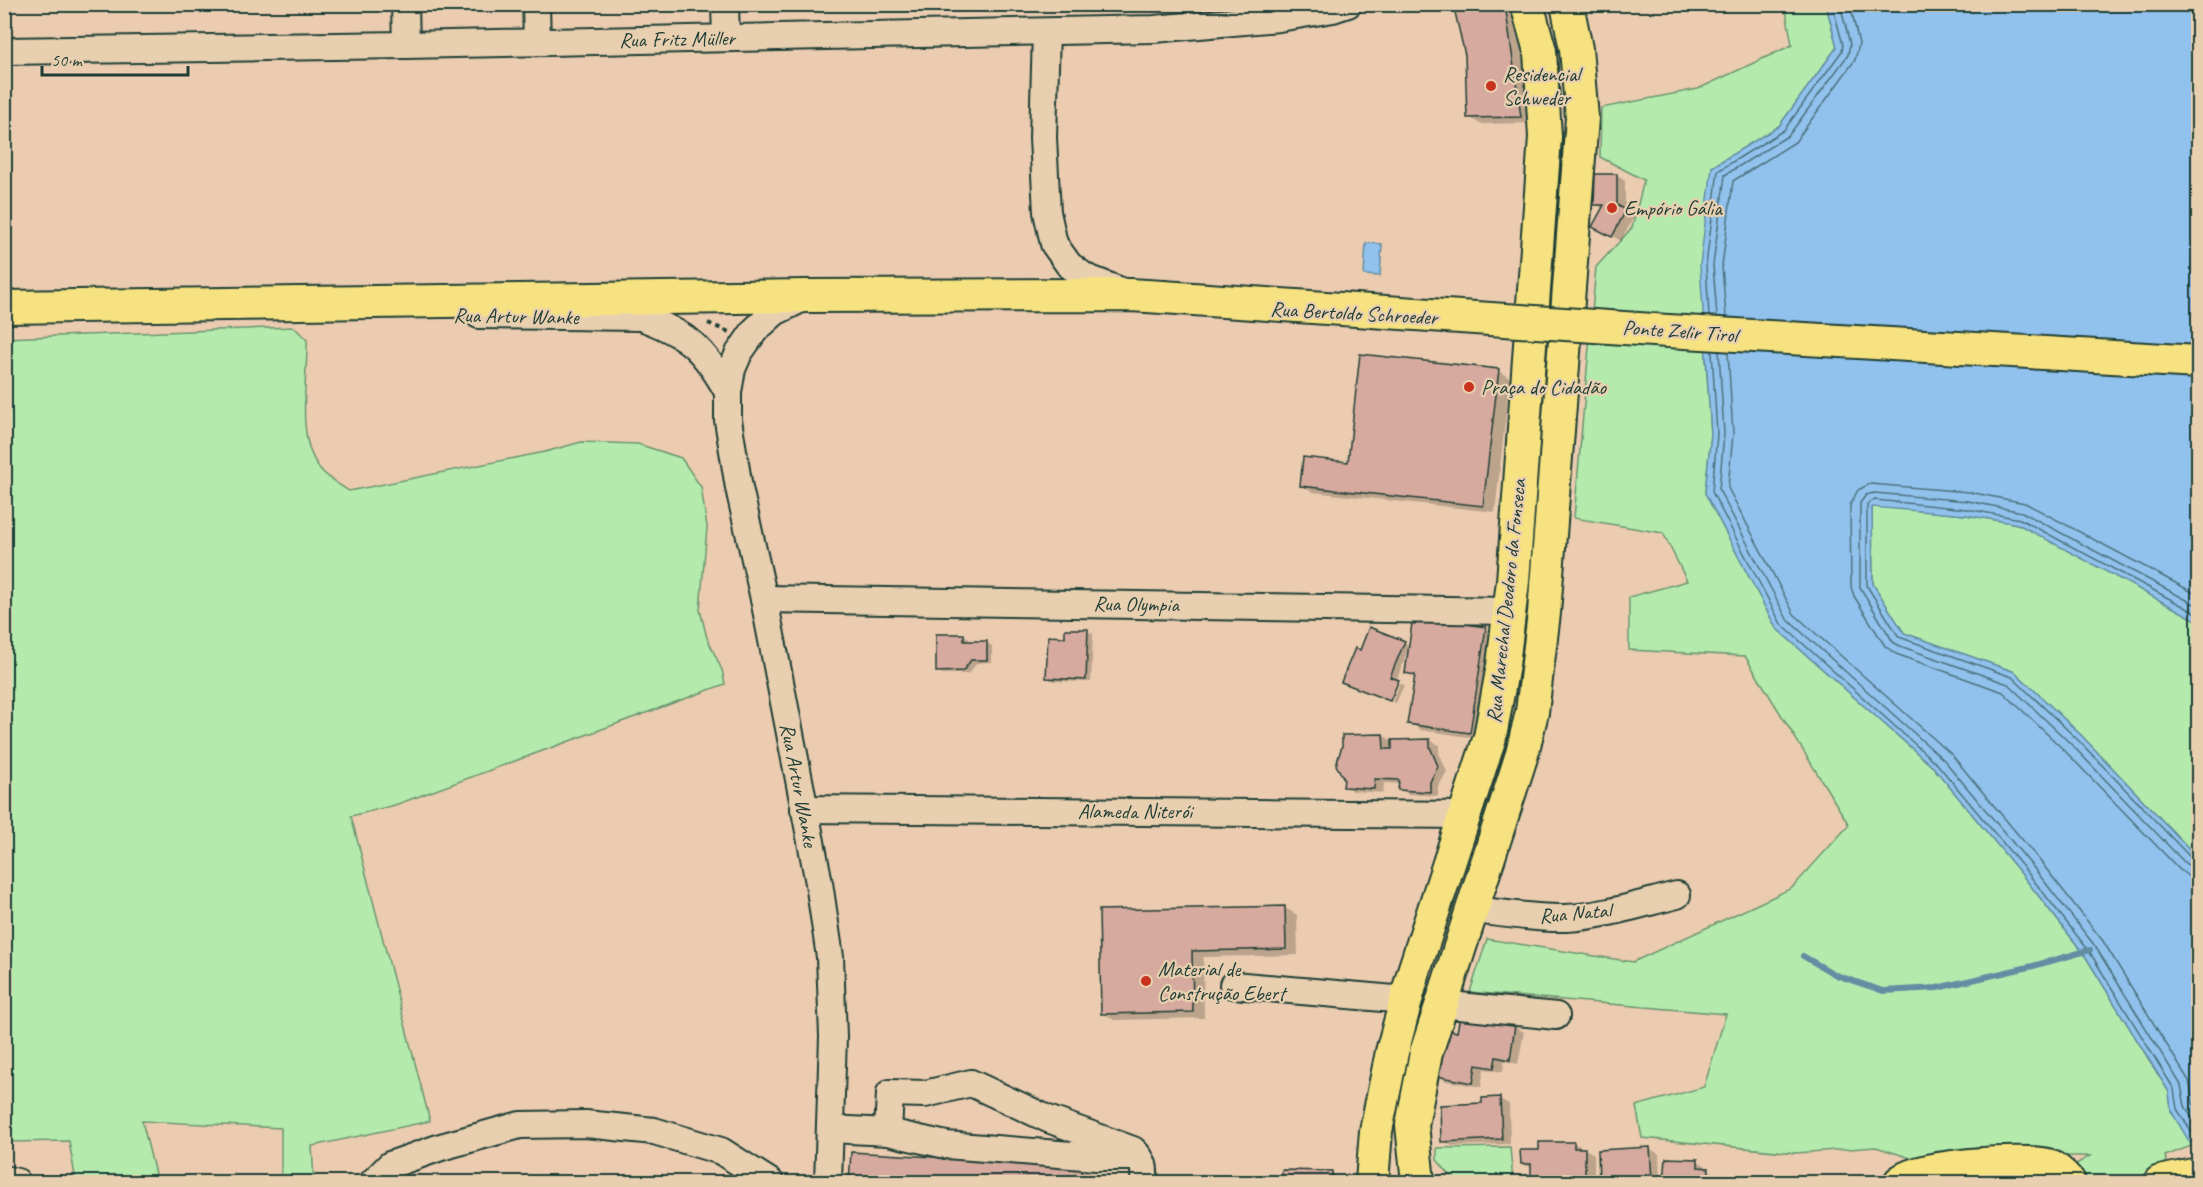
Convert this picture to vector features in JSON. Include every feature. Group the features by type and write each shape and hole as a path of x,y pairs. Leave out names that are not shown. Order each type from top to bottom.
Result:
{"main road":[{"name":"Rua Marechal Deodoro da Fonseca","path":"1372,1182 1376,1131 1384,1088 1406,1000 1467,815 1490,737 1503,666 1513,581 1545,136 1540,51 1527,4"},
{"name":"Rua Marechal Deodoro da Fonseca","path":"1418,1182 1413,1154 1412,1125 1426,1053 1522,754 1538,674 1582,118 1576,49 1567,4"},
{"path":"1540,51 1576,49"},
{"name":"Ponte Zelir Tirol","path":"4,307 807,296 1130,295 1668,331 2199,362"},
{"path":"1406,1000 1440,1004"},
{"path":"1900,1182 1904,1178 1928,1170 2032,1162 2050,1166 2069,1182"},
{"path":"2160,1182 2199,1174"}],"street":[{"path":"405,4 406,45"},
{"path":"536,4 537,42"},
{"path":"725,4 726,38"},
{"name":"Rua Fritz Müller","path":"4,51 1154,29 1279,18 1333,9 1348,4"},
{"path":"1046,32 1043,138 1047,212 1054,244 1069,265 1085,277 1130,295"},
{"name":"Rua Artur Wanke","path":"807,296 775,312 755,330 739,353 732,369 728,392 728,420 804,809 830,957 833,1037 828,1182"},
{"name":"Rua Bertoldo Schroeder","path":"1169,299 1532,323"},
{"name":"Rua Artur Wanke","path":"271,304 392,313 640,317 664,326 696,346 708,359 728,392"},
{"name":"Rua Olympia","path":"764,599 938,600 1509,611"},
{"name":"Alameda Niterói","path":"804,809 1467,815"},
{"name":"Rua Natal","path":"1473,910 1530,917 1566,918 1606,913 1677,895"},
{"path":"1233,985 1406,1000"},
{"path":"1440,1004 1556,1016"},
{"path":"888,1132 890,1093 925,1094 971,1083 1048,1119 1133,1150 1144,1170"},
{"path":"373,1182 390,1165 441,1147 520,1125 586,1124 654,1131 721,1151 770,1182"},
{"path":"831,1129 888,1132 946,1145 1096,1157 1144,1170"},
{"path":"4,1179 17,1182"}],"path":[{"path":"702,321 748,339"}],"green space":[{"path":"1785,5 1826,5 1837,47 1779,126 1712,167 1706,360 1711,434 1705,493 1776,628 1934,768 2084,954 2169,1092 2171,1111 2194,1145 2165,1156 2171,1182 2087,1182 2076,1164 2090,1156 2066,1156 2037,1182 1910,1182 1914,1159 1876,1147 1796,1153 1642,1138 1636,1106 1704,1087 1726,1014 1470,992 1487,939 1633,962 1792,888 1849,825 1745,656 1629,650 1629,597 1687,581 1663,533 1574,518 1596,267 1632,228 1644,180 1600,157 1601,108 1698,89 1792,45"},
{"path":"294,327 307,340 304,409 305,427 313,458 322,471 349,491 545,452 581,442 638,444 681,458 701,487 707,527 700,610 707,638 722,670 725,684 395,805 351,816 430,1121 312,1146 314,1182 281,1182 281,1128 142,1121 157,1182 76,1182 69,1141 5,1142 5,338"},
{"path":"1872,506 1966,515 2018,524 2198,621 2198,858 2081,735 2015,672 1904,633 1873,584"},
{"path":"1510,1147 1513,1182 1456,1182 1437,1160 1437,1148"}],"water":[{"path":"1826,5 2198,5 2198,621 2018,524 1966,515 1872,507 1873,584 1904,633 2015,672 2081,735 2198,858 2198,1156 2171,1111 2169,1092 2084,954 1934,768 1776,628 1705,493 1711,434 1700,265 1712,167 1779,126 1837,47"},
{"path":"1366,243 1382,244 1380,276 1364,275"}],"building":[{"name":"Residencial Schweder","path":"1453,4 1505,4 1521,117 1467,118 1465,55"},
{"name":"Empório Gália","path":"1595,174 1617,174 1617,205 1626,210 1612,237 1592,227 1604,205 1594,205"},
{"path":"1360,354 1499,369 1483,506 1300,486 1303,457 1348,462"},
{"path":"1413,616 1486,627 1470,733 1407,724 1415,675 1405,673"},
{"path":"1369,627 1405,641 1390,677 1399,680 1390,701 1341,682 1355,648 1360,650"},
{"path":"1065,629 1088,629 1086,680 1046,678 1048,636 1065,637"},
{"path":"936,634 964,634 964,641 987,641 987,660 971,660 963,671 936,672"},
{"path":"1383,734 1384,749 1392,749 1392,740 1430,739 1430,747 1438,766 1430,782 1430,792 1398,790 1399,780 1375,779 1374,789 1343,787 1344,779 1336,765 1342,746 1342,735"},
{"name":"Material de Construção Ebert","path":"1285,906 1286,949 1192,951 1193,1012 1101,1014 1099,910"},
{"path":"1460,1016 1515,1025 1510,1060 1496,1057 1494,1068 1476,1065 1473,1083 1436,1076 1444,1029 1457,1032"},
{"path":"1500,1097 1502,1139 1441,1142 1440,1105 1482,1103 1482,1098"},
{"path":"1539,1142 1574,1142 1574,1148 1585,1148 1585,1182 1531,1182 1531,1164 1521,1164 1520,1150 1539,1150"},
{"path":"1650,1147 1652,1182 1599,1182 1598,1150"},
{"path":"851,1152 1082,1166 1081,1182 849,1182"},
{"path":"1666,1158 1698,1159 1698,1167 1709,1168 1708,1182 1664,1182"},
{"path":"1282,1170 1332,1171 1332,1182 1282,1182"}],"waterway":[{"path":"1803,956 1836,975 1883,991 1937,988 2090,950"}],"place":[{"name":"Residencial Schweder","path":"1491,86"},
{"name":"Empório Gália","path":"1612,208"},
{"name":"Praça do Cidadão","path":"1469,387"},
{"name":"Material de Construção Ebert","path":"1146,981"}]}
